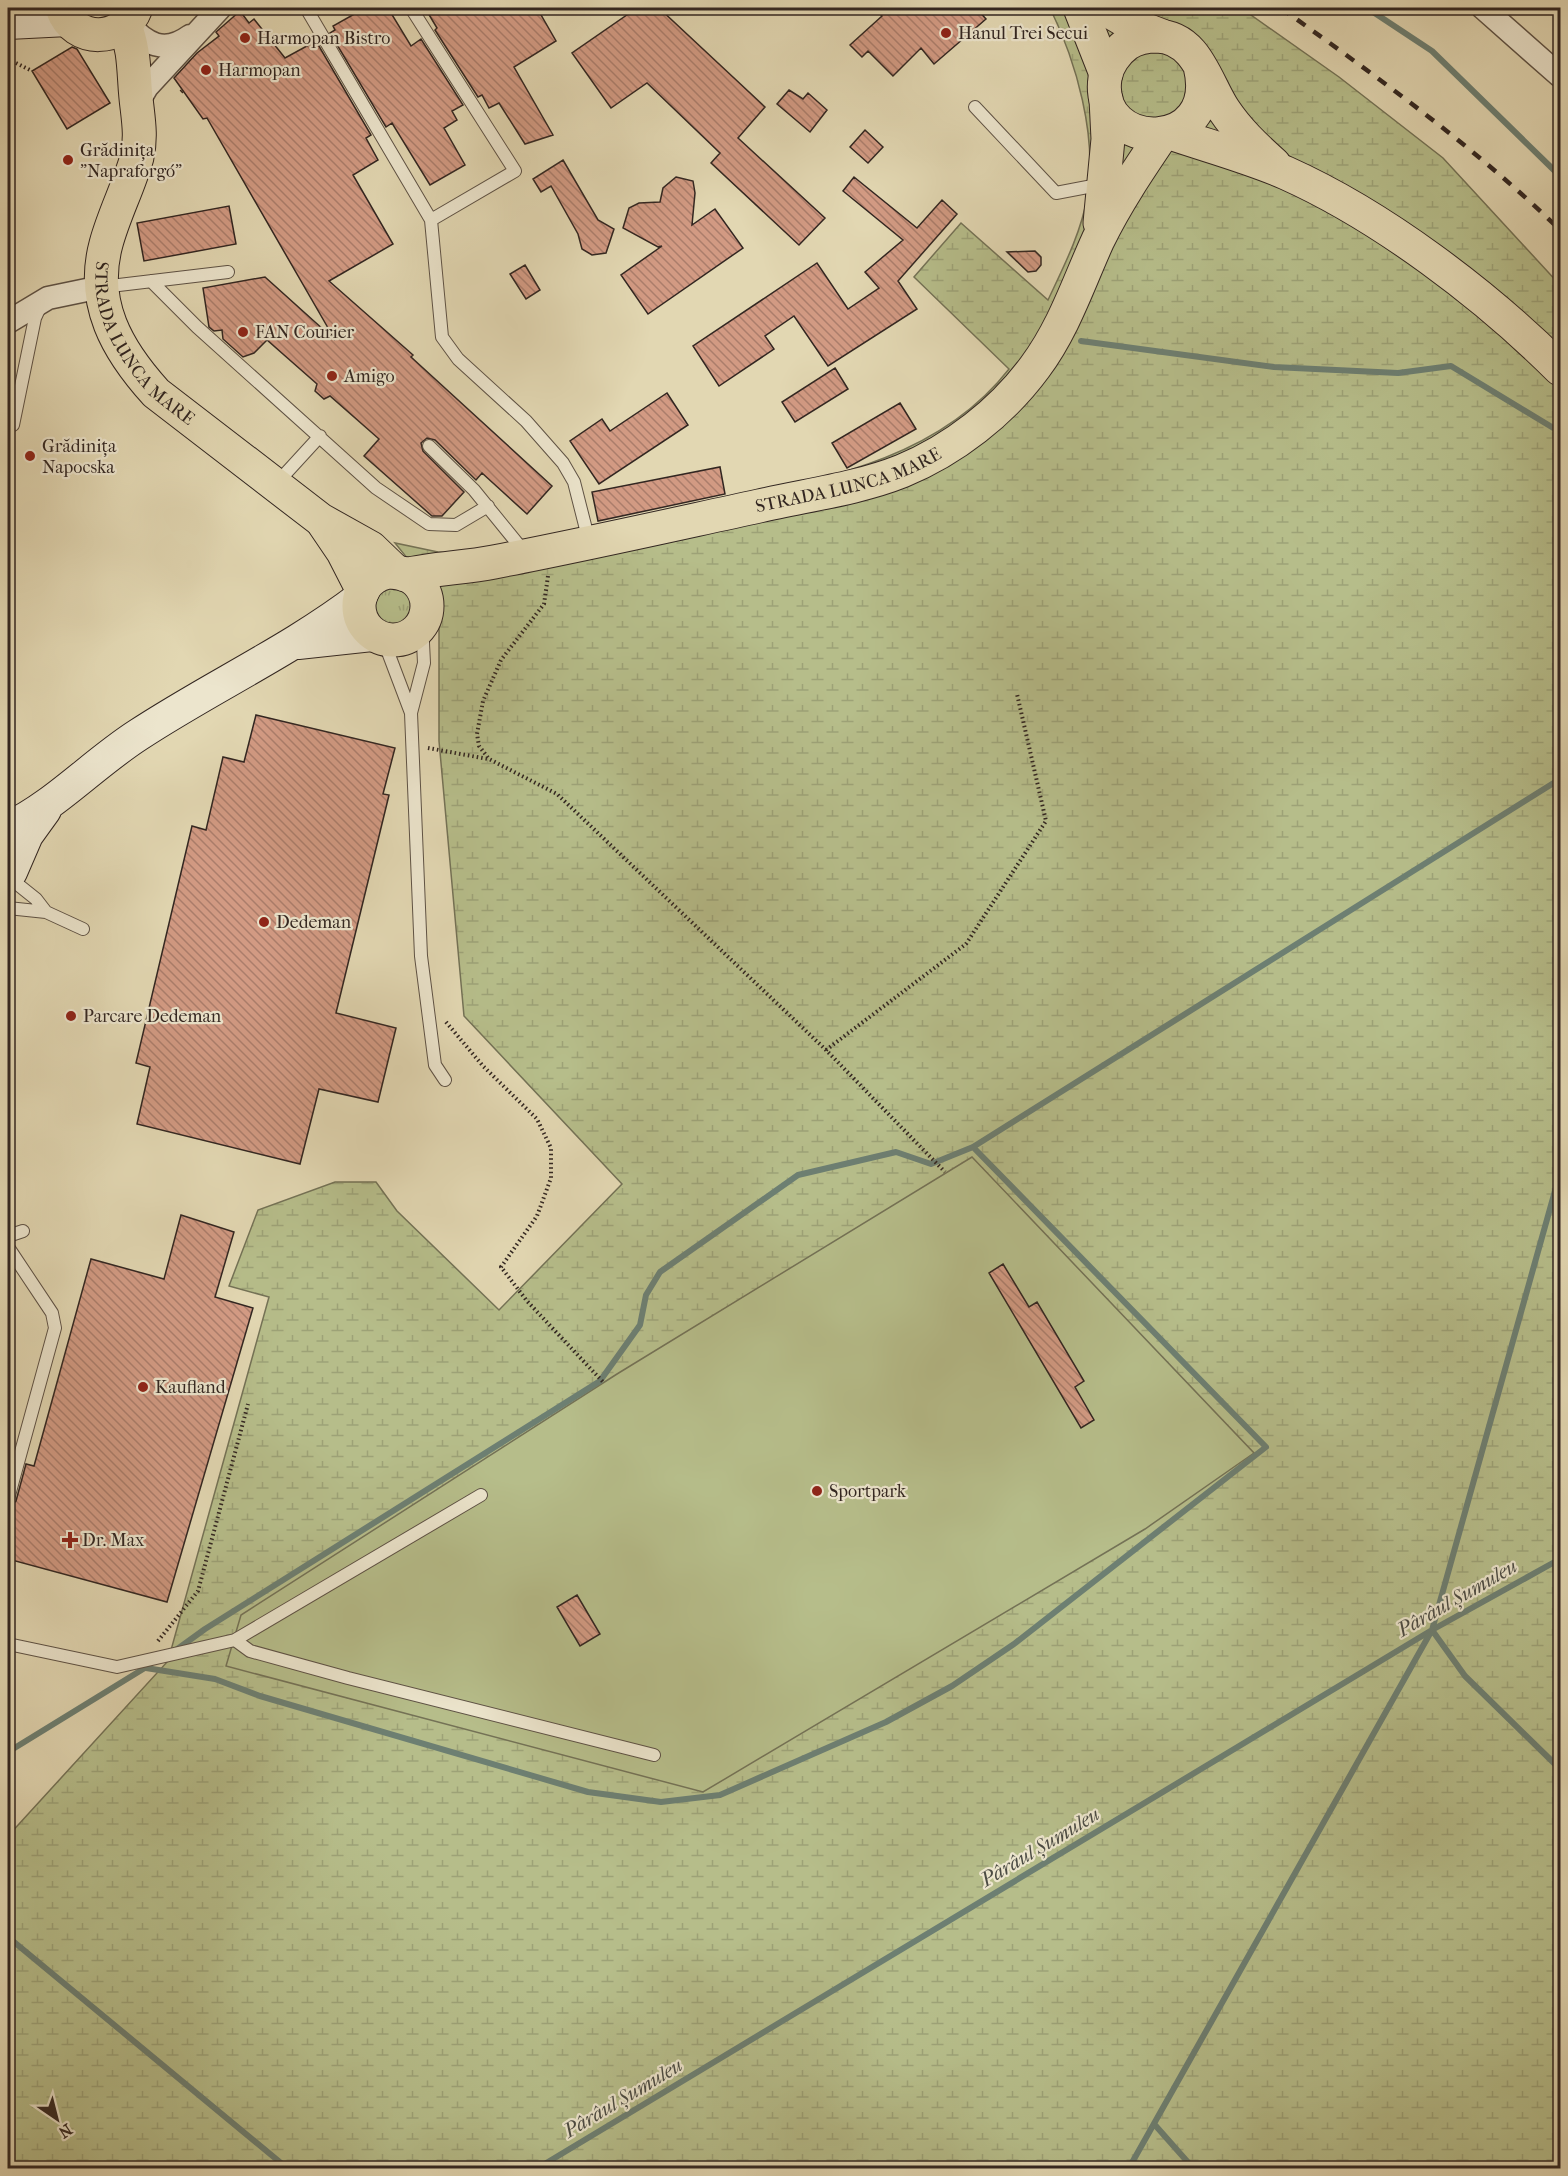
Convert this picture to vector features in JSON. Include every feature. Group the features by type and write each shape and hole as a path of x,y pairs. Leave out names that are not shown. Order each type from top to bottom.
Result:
{"main road":[{"path":"1080,8 1106,86 1112,112 1134,131 1166,134 1284,172 1314,186 1400,238 1506,320 1560,369"},
{"path":"1104,8 1131,24 1178,41 1191,51 1222,108 1236,127 1284,172"},
{"path":"8,23 74,21 110,34 129,19"},
{"name":"STRADA LUNCA MARE","path":"129,19 135,61 139,145 106,245 101,287 111,328 138,373 164,399 274,486 321,520 371,548 401,574 493,562 875,480 932,456 960,439 985,419 1035,368 1065,318 1097,242 1128,184 1166,134"},
{"name":"STRADA LUNCA MARE","path":"74,21 116,68 136,106"},
{"path":"1106,86 1114,57 1127,44 1138,38 1162,36"},
{"path":"1166,134 1190,119 1203,98 1204,81 1200,66"},
{"name":"STRADA LUNCA MARE","path":"1097,242 1108,139 1106,86"},
{"name":"STRADA LUNCA MARE","path":"321,520 343,552 362,594"},
{"name":"STRADA LUNCA MARE","path":"424,618 453,589 493,562"},
{"path":"8,828 52,802 96,764 136,736 294,643 362,594 377,577 401,574 423,590 424,618 404,638 378,637 294,643"},
{"path":"362,594 360,608 362,620 378,637"},
{"path":"9,881 27,835 52,802"}],"street":[{"path":"136,106 147,87 196,31 220,8"},
{"path":"1483,8 1560,76"},
{"path":"129,19 145,41 161,48 183,41 196,31"},
{"path":"8,322 48,298 101,287"}],"lane":[{"path":"306,8 431,220 442,337 458,359 526,421 563,463 574,482 589,542"},
{"path":"411,8 515,171 431,220"},
{"path":"975,107 1056,193 1104,184"},
{"path":"101,287 228,272"},
{"path":"151,281 197,327 376,488 429,524 456,525 488,506"},
{"path":"13,425 35,318 39,308 48,298"},
{"path":"274,486 320,436"},
{"path":"429,446 537,553"},
{"path":"424,618 424,663 411,713 421,956 435,1065 445,1080"},
{"path":"378,637 411,713"},
{"path":"9,881 36,899 46,912"},
{"path":"9,881 46,912 83,929"},
{"path":"8,1236 23,1231"},
{"path":"8,1247 52,1313 55,1328 8,1499"},
{"path":"8,1644 117,1667 235,1640 481,1495"},
{"path":"235,1640 250,1651 348,1678 654,1755"}],"path":[{"path":"8,59 32,71"},
{"path":"489,759 480,746 477,734 483,701 501,660 544,604 547,586 537,553"},
{"path":"826,1050 966,944 1046,821 1017,694"},
{"path":"412,745 489,759 557,794 826,1050 945,1172"},
{"path":"428,1001 483,1066 537,1119 551,1148 551,1178 537,1216 501,1267 527,1301 603,1382"},
{"path":"8,1014 15,1016"},
{"path":"151,1646 159,1640 198,1592 248,1404"}],"green space":[{"path":"1050,8 1241,8 1339,77 1443,158 1560,285 1560,2168 8,2168 8,1836 168,1661 269,1297 229,1286 258,1210 335,1182 376,1182 397,1211 499,1310 622,1184 464,1016 439,741 439,627 432,589 395,543 438,552 470,555 778,489 864,465 905,449 943,428 978,402 1009,369 914,277 961,223 1048,300 1080,224 1090,174 1087,125 1076,75"},
{"path":"395,583 412,590 419,607 412,624 395,631 378,624 371,607 378,590"},
{"name":"Sportpark","path":"972,1157 1254,1453 1145,1529 703,1792 226,1666 241,1615 617,1374"}],"building":[{"path":"365,8 388,8 411,46 421,39 463,105 452,111 457,120 444,128 465,165 430,185 392,123 386,127 330,33 335,30 333,26"},
{"path":"425,8 537,8 556,41 514,67 553,135 525,144 499,103 489,108 482,95 478,97 435,30 437,28"},
{"path":"637,8 659,8 765,107 738,138 825,218 799,245 711,163 720,153 647,83 611,108 572,53"},
{"path":"874,8 976,8 986,19 934,64 921,48 893,76 868,51 862,57 850,45 882,16"},
{"path":"240,11 249,23 254,19 285,58 316,41 371,135 366,138 378,160 353,175 393,244 329,281 413,355 411,357 552,486 527,514 482,473 476,480 435,440 427,438 421,443 423,451 464,492 442,516 432,516 364,456 379,439 330,396 324,399 315,391 317,384 267,340 254,353 243,357 223,339 222,330 214,331 209,327 203,288 265,277 335,340 207,118 203,119 174,78 197,53 219,36 216,32"},
{"path":"72,47 77,49 110,103 67,129 32,71"},
{"path":"789,90 803,99 808,93 827,110 810,132 777,104"},
{"path":"865,130 883,147 868,163 850,147"},
{"path":"563,160 598,220 614,229 606,253 592,255 582,249 578,234 551,186 541,192 533,179"},
{"path":"676,177 693,181 695,193 692,225 715,209 743,248 648,314 621,275 662,246 658,247 623,228 629,208 639,203 660,202 663,188"},
{"path":"854,177 917,228 942,200 957,214 898,281 917,309 828,366 794,316 765,336 774,349 719,386 693,346 817,263 848,309 879,288 865,272 903,240 843,191"},
{"path":"229,206 236,244 144,261 137,223"},
{"path":"1035,251 1041,257 1041,265 1036,271 1028,272 1007,252"},
{"path":"525,265 540,290 526,299 510,274"},
{"path":"835,368 848,389 795,422 782,402"},
{"path":"667,393 688,425 599,484 570,441 602,419 610,431"},
{"path":"900,403 916,429 847,468 832,443"},
{"path":"720,467 725,494 598,521 592,492"},
{"name":"Dedeman","path":"256,715 395,748 383,794 389,795 336,1013 396,1028 378,1102 319,1089 300,1164 137,1124 150,1067 136,1063 192,826 206,830 223,757 244,762"},
{"name":"Kaufland","path":"181,1215 234,1232 215,1297 253,1308 167,1602 8,1559 8,1508 16,1501 26,1464 34,1466 91,1259 164,1279"},
{"path":"1003,1264 1029,1307 1037,1302 1084,1381 1075,1387 1094,1420 1081,1428 989,1273"},
{"path":"577,1595 600,1634 580,1646 557,1607"}],"waterway":[{"path":"1367,8 1432,51 1560,176"},
{"path":"1081,341 1274,367 1398,373 1451,366 1560,432"},
{"path":"176,1650 205,1629 600,1381 640,1325 646,1295 660,1272 798,1175 896,1152 931,1164 973,1147 1560,779"},
{"path":"146,1668 215,1679 260,1696 588,1792 661,1802 720,1795 886,1722 952,1686 1014,1644 1266,1447 973,1147"},
{"path":"1129,2168 1432,1630 1560,1173"},
{"name":"Pârâul Șumuleu","path":"538,2168 1432,1630 1560,1559"},
{"path":"1432,1630 1465,1676 1560,1769"},
{"path":"8,1752 148,1666"},
{"path":"8,1937 287,2168"},
{"path":"1155,2125 1193,2168"}],"railway":[{"path":"1281,8 1460,141 1528,199 1560,230"}],"place":[{"name":"Hanul Trei Secui","path":"946,33"},
{"name":"Harmopan Bistro","path":"245,38"},
{"name":"Harmopan","path":"206,70"},
{"name":"Grădinița \"Napraforgó\"","path":"68,160"},
{"name":"FAN Courier","path":"243,332"},
{"name":"Amigo","path":"332,376"},
{"name":"Grădiniţa Napocska","path":"30,456"},
{"name":"Dedeman","path":"264,922"},
{"name":"Parcare Dedeman","path":"71,1016"},
{"name":"Kaufland","path":"143,1387"},
{"name":"Sportpark","path":"817,1491"},
{"name":"Dr. Max","path":"70,1540"}]}
